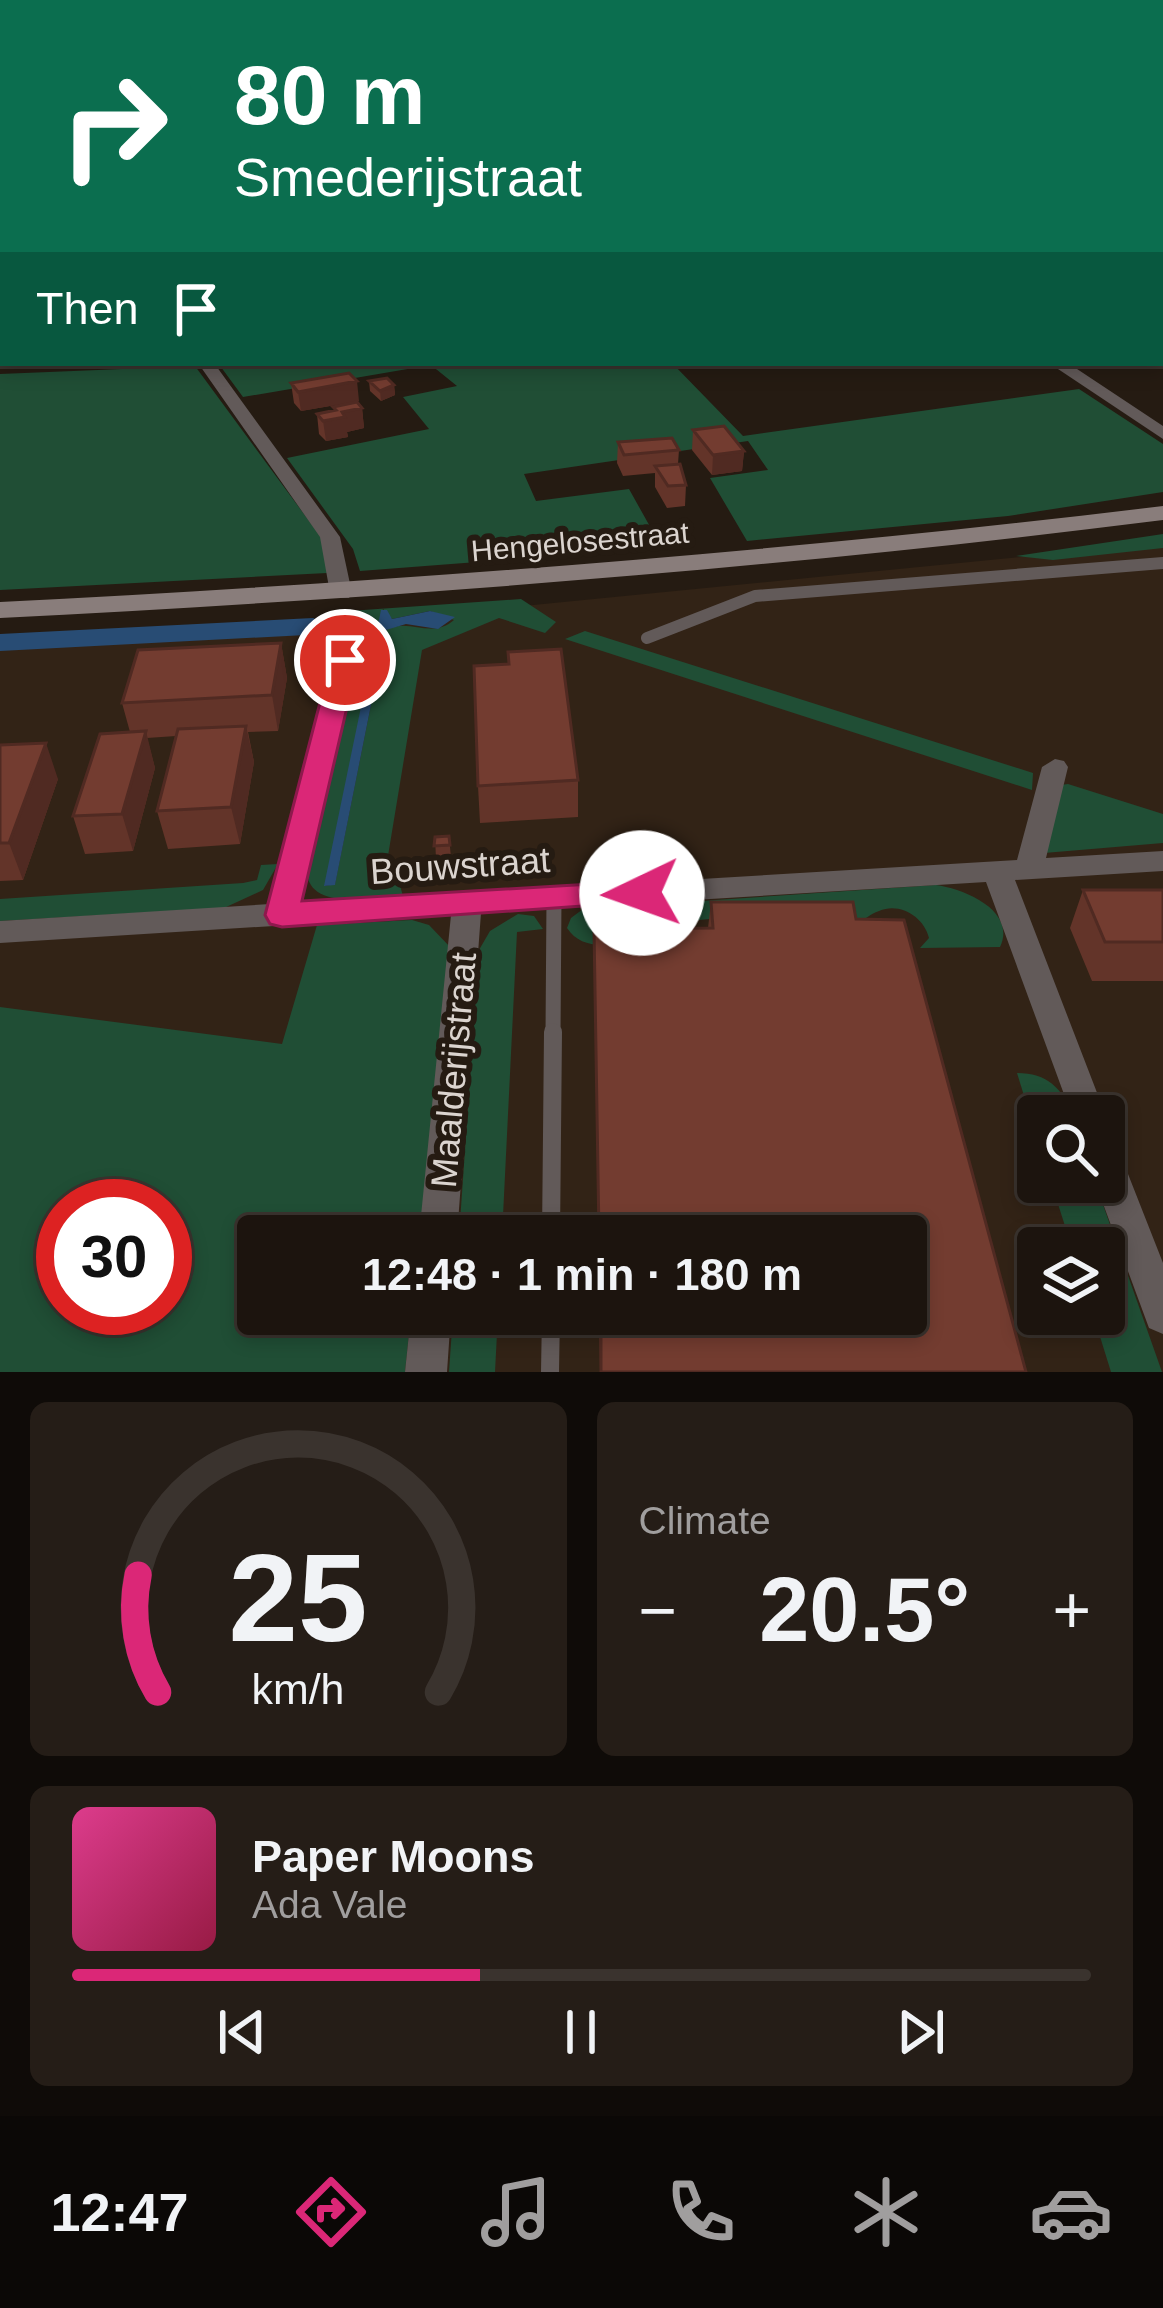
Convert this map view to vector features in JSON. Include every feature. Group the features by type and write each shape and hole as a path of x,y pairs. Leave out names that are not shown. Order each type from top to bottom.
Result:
{"main road":[{"name":"Hengelosestraat","path":"0,610 341,593 839,552 1163,513"}],"street":[{"path":"208,366 330,537 341,593"},
{"path":"1061,366 1163,434"},
{"path":"282,915 345,660"},
{"path":"1055,767 1013,871 1082,1095"},
{"name":"Bouwstraat","path":"0,932 1163,861"},
{"name":"Maalderijstraat","path":"440,1215 467,903"},
{"path":"1121,1203 1163,1314"},
{"path":"426,1372 429,1335"}],"lane":[{"path":"647,638 755,596 1163,563"},
{"path":"551,1215 554,898"},
{"path":"550,1335 550,1372"}],"shaded area":[{"path":"1163,543 1163,1372 270,1372 276,1335 927,1335 927,1215 264,1215 0,1033 0,642 370,621"}],"green space":[{"path":"195,366 326,544 327,573 0,590 0,374"},
{"path":"220,366 425,366 243,397"},
{"path":"432,366 675,366 743,436 1079,389 1163,444 1163,492 1008,516 747,541 710,478 768,470 748,441 524,474 536,501 629,489 662,548 360,571 353,549 287,458 429,429 403,397 457,386"},
{"path":"1163,534 1163,548 1053,560 1016,556"},
{"path":"521,599 556,622 545,633 499,618 422,650 385,874 399,882 403,896 342,899 316,891 309,881 307,866 359,655 348,647 349,611","holes":["383,609 392,619 430,611 454,620 437,628 386,630 335,884 325,886"]},
{"path":"585,631 1033,773 1032,790 565,639"},
{"path":"1061,785 1163,814 1163,843 1044,853"},
{"path":"278,864 263,890 224,908 0,921 0,899 243,883 257,880 261,865"},
{"path":"936,885 961,891 995,913 1003,934 1000,947 920,948 929,938 922,924 895,908 854,923 833,925 709,919 608,945 578,939 567,928 583,909"},
{"path":"518,914 534,916 543,929 517,932 503,1215 460,1215 479,950 490,931"},
{"path":"412,920 429,925 451,948 422,1215 237,1215 237,1335 409,1335 405,1372 0,1372 0,1007 282,1044 317,925"},
{"path":"1017,1073 1037,1076 1062,1095 1024,1095"},
{"path":"1058,1203 1102,1203 1111,1227 1065,1227"},
{"path":"1125,1267 1162,1372 1111,1372 1100,1335 1125,1335"},
{"path":"452,1335 497,1335 495,1372 449,1372"}],"water":[{"path":"381,610 387,610 392,619 430,611 455,617 438,629 406,624 386,630 335,885 324,886"},
{"path":"313,618 328,624 306,635 0,651 0,634"}],"building":[{"path":"349,373 357,381 298,392 291,383"},
{"path":"387,378 394,385 380,391 369,381"},
{"path":"357,402 362,408 342,412 345,417 323,421 317,414 336,410 333,407"},
{"path":"724,426 744,451 713,455 693,430"},
{"path":"672,438 679,450 624,455 618,442"},
{"path":"680,464 686,485 668,486 655,466"},
{"path":"281,643 272,695 122,703 138,650"},
{"path":"561,649 578,780 478,786 474,666 509,664 508,652"},
{"path":"246,726 231,807 157,811 178,729"},
{"path":"146,731 122,814 73,816 100,734"},
{"path":"46,743 9,843 0,843 0,745"},
{"path":"449,836 450,845 434,846 435,837"},
{"path":"1083,890 1163,890 1163,942 1105,942"},
{"path":"711,902 853,902 856,919 904,920 1026,1372 601,1372 601,1335 927,1335 927,1215 599,1215 594,929 713,928"}],"route":[{"path":"345,660 282,915 642,893"}]}
